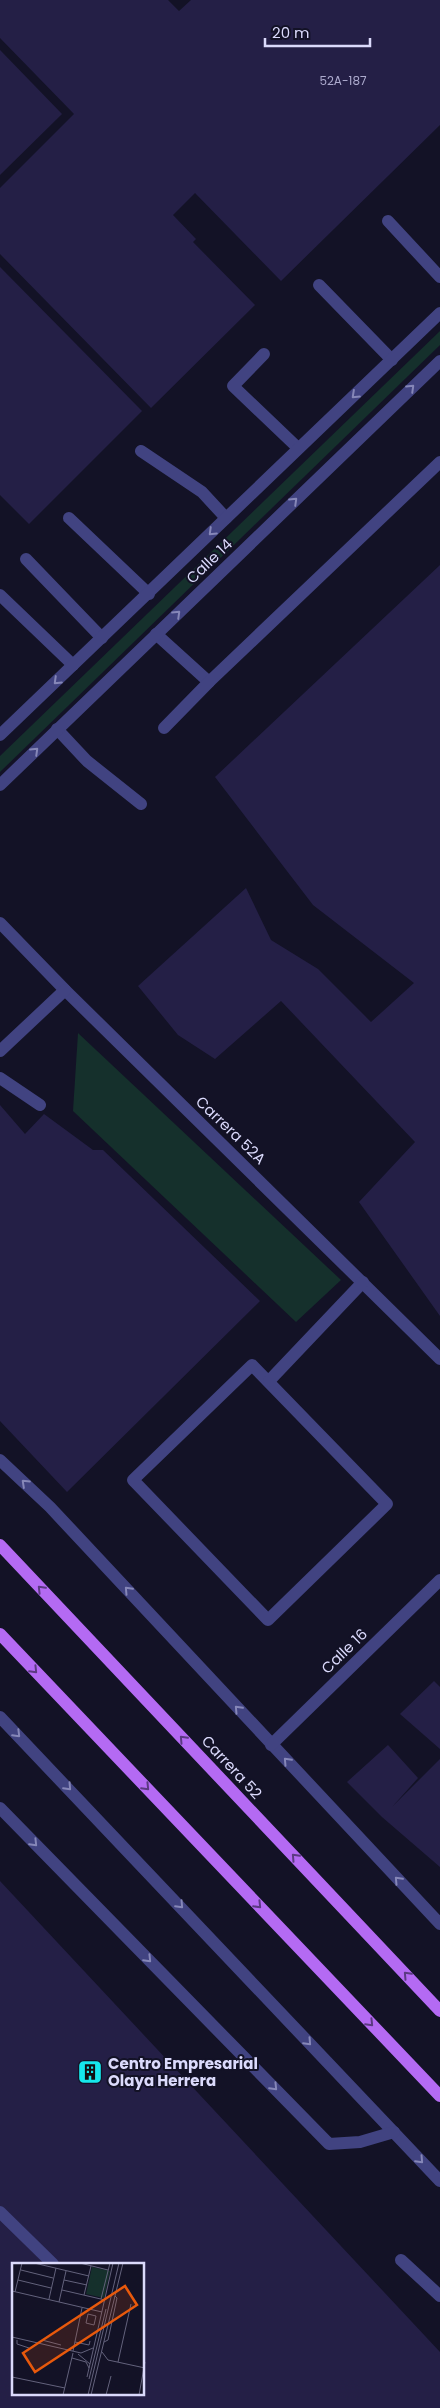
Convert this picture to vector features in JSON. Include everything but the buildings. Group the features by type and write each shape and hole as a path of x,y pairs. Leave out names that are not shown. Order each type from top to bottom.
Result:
{"main road":[{"name":"Carrera 52","path":"0,1546 440,2011"},
{"path":"0,1634 440,2096"}],"street":[{"path":"388,221 440,277"},
{"path":"319,285 392,360"},
{"name":"Calle 14","path":"1,732 149,594 298,448 440,313"},
{"path":"264,354 233,386 298,448"},
{"name":"Calle 14","path":"0,785 440,360"},
{"path":"141,451 202,492 226,518"},
{"path":"164,728 209,682 440,462"},
{"path":"69,518 149,594"},
{"path":"26,560 102,638"},
{"path":"0,595 73,665"},
{"path":"156,634 209,682"},
{"path":"57,730 87,762 142,804"},
{"name":"Carrera 52A","path":"0,922 65,990 440,1359"},
{"path":"0,1051 65,990"},
{"path":"0,1078 40,1105"},
{"path":"269,1382 363,1282"},
{"path":"252,1364 269,1382 387,1504 268,1620 133,1480 252,1364"},
{"path":"0,1460 50,1507 271,1745 437,1915"},
{"name":"Calle 16","path":"271,1745 440,1580"},
{"path":"0,1717 440,2181"},
{"path":"0,1808 329,2144 360,2142 394,2132"},
{"path":"0,2212 52,2263"},
{"path":"401,2260 440,2296"}],"green space":[{"path":"440,331 440,345 0,772 0,756"},
{"path":"78,1033 341,1280 296,1322 73,1111"}],"place":[{"name":"Centro Empresarial Olaya Herrera","path":"90,2072"}]}
